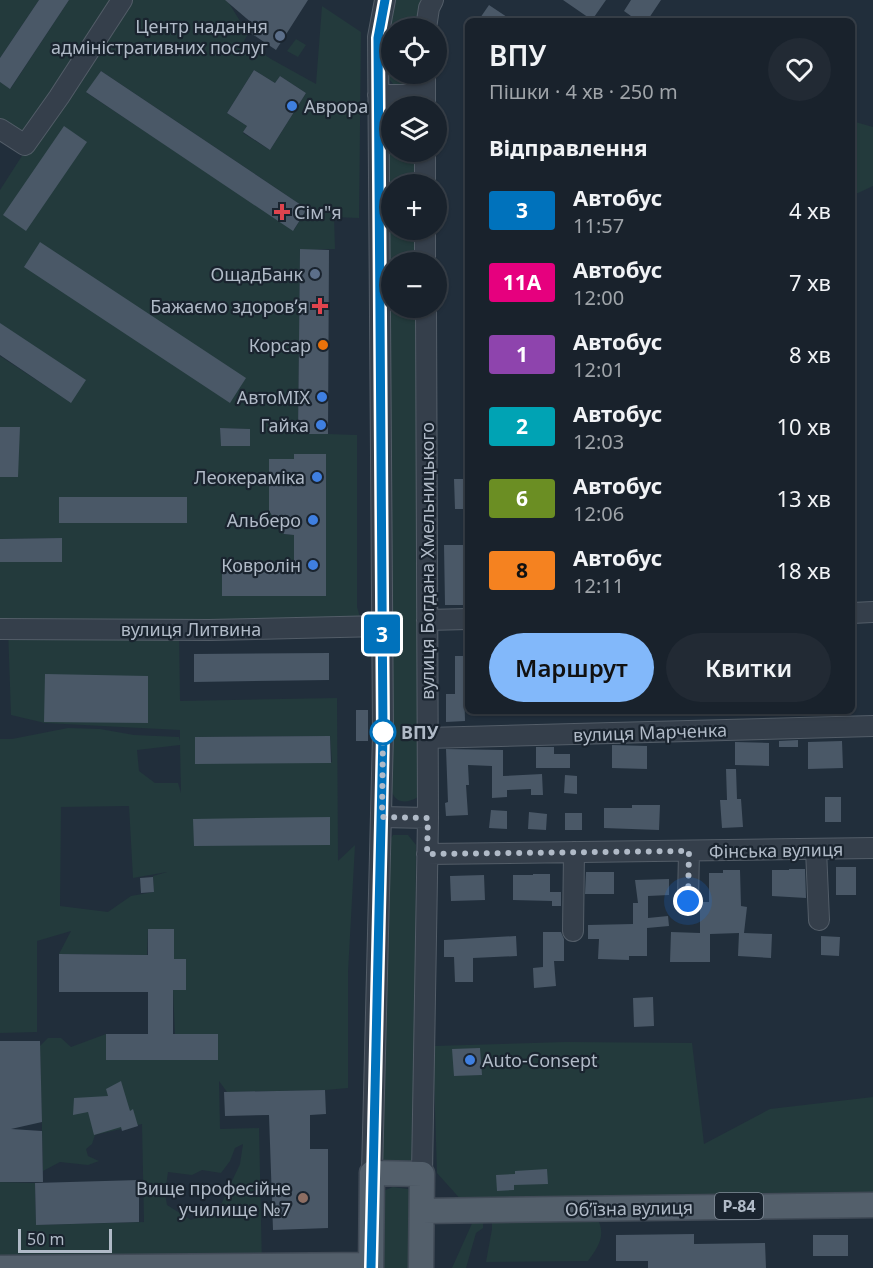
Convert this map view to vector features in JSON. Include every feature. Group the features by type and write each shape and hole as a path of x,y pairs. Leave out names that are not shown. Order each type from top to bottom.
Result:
{"main road":[{"path":"0,1268 371,1266 372,1173 422,1174"},
{"name":"вулиця Богдана Хмельницького","path":"421,1268 422,1174"},
{"name":"Обʼїзна вулиця","path":"422,1211 873,1205"}],"street":[{"path":"0,129 25,145 122,0"},
{"path":"372,1173 382,817 378,38 385,0"},
{"path":"428,18 433,0"},
{"path":"378,95 386,96"},
{"name":"вулиця Богдана Хмельницького","path":"422,1174 428,818 426,318"},
{"path":"855,613 873,612"},
{"path":"427,620 465,619"},
{"name":"вулиця Литвина","path":"0,629 209,630 382,626"},
{"name":"вулиця Марченка","path":"427,738 873,726"},
{"path":"382,817 428,818"},
{"name":"Фінська вулиця","path":"427,854 873,848"},
{"path":"816,849 819,920"},
{"path":"688,901 689,851"},
{"path":"573,931 574,852"}],"green space":[{"path":"0,0 39,0 0,58"},
{"path":"69,0 227,0 248,34 244,41 316,84 322,6 361,32 359,218 334,217 335,249 300,250 298,433 357,435 357,607 360,617 179,630 180,701 337,698 338,861 355,845 348,972 348,1088 227,1092 219,1081 220,1129 259,1128 262,1265 0,1268 0,1182 35,1183 36,1225 144,1222 142,1124 95,1135 92,1144 86,1149 88,1156 99,1161 88,1165 60,1162 43,1171 40,1046 48,1038 61,1038 71,1047 106,1034 106,1060 218,1059 217,1034 175,1034 173,990 186,990 186,960 174,959 173,929 148,929 147,955 59,954 71,931 37,941 37,1032 0,1033 0,739 12,739 68,728 179,737 180,741 180,730 45,723 11,715 8,629 0,628 0,562 62,562 62,538 0,539 0,356 70,402 0,323 0,190 65,89 25,145 0,129 0,82 11,88","holes":["254,70 275,83 280,76 306,93 270,150 243,133 247,126 227,113","101,71 307,209 294,230 87,93","220,428 250,429 250,446 221,445","294,454 326,454 326,596 222,595 222,566 294,566 294,535 284,534 269,510 269,459 294,459","330,736 332,762 195,763 195,737","180,745 181,793 178,783 155,783 139,771 137,750","129,806 133,878 167,872 153,876 154,892 131,896 108,912 60,906 61,807","243,1144 240,1164 218,1211 191,1220 167,1205 165,1193 168,1172 192,1175 202,1170 221,1173 230,1161 235,1148"]},
{"path":"393,0 425,0 422,18 389,18"},
{"path":"296,39 306,45 298,57 287,51"},
{"path":"855,122 873,127 873,186 855,193"},
{"path":"388,162 417,162 417,174 388,174"},
{"path":"389,240 417,240 417,252 389,252"},
{"path":"389,318 417,318 418,797 405,802 398,800 391,789"},
{"path":"393,835 408,835 416,845 414,1159 410,1165 386,1164 382,1156 388,844"},
{"path":"566,1042 692,1043 704,1144 770,1109 873,1097 873,1193 463,1202 437,1173 433,1046"},
{"path":"393,1187 408,1189 414,1198 413,1268 379,1268 383,1191"},
{"path":"596,1216 601,1229 600,1240 588,1261 486,1262 492,1217"},
{"path":"474,1219 483,1221 483,1228 476,1233 466,1268 452,1268"}],"building":[{"path":"39,0 69,0 10,89 0,82 0,58"},
{"path":"225,0 308,0 276,50 249,32 253,24"},
{"path":"563,0 606,0 593,18 589,18"},
{"path":"631,0 661,0 649,18 634,18 624,11"},
{"path":"489,5 508,18 480,18"},
{"path":"254,70 275,83 280,76 306,93 270,150 243,132 247,126 227,113"},
{"path":"101,71 307,209 293,231 86,92"},
{"path":"64,126 87,142 26,231 3,215"},
{"path":"40,242 246,378 230,403 24,267"},
{"path":"300,249 329,250 328,434 298,434"},
{"path":"0,323 86,380 71,403 0,355"},
{"path":"0,427 20,427 18,477 0,477"},
{"path":"220,428 250,429 250,446 221,446"},
{"path":"294,454 326,454 326,596 222,596 222,566 294,566 294,535 284,534 269,511 269,459 294,459"},
{"path":"454,479 465,479 465,509 455,509"},
{"path":"59,497 187,497 187,523 59,523"},
{"path":"62,538 62,562 0,562 0,539"},
{"path":"444,545 465,545 465,605 445,605"},
{"path":"329,653 329,680 194,682 194,654"},
{"path":"455,656 465,656 465,721 446,722 446,694 455,694"},
{"path":"45,674 148,676 148,723 44,722"},
{"path":"356,710 368,710 368,741 356,741"},
{"path":"330,736 331,763 195,764 195,737"},
{"path":"798,740 798,747 779,747 779,741"},
{"path":"842,741 843,768 808,769 808,742"},
{"path":"735,742 769,743 769,766 735,765"},
{"path":"612,745 647,746 647,769 612,768"},
{"path":"536,747 554,747 554,754 570,754 570,768 536,768"},
{"path":"446,749 503,750 503,776 542,774 543,795 531,795 531,789 507,790 507,797 492,798 492,766 468,765 469,785 466,785 468,815 446,816 445,803 448,802"},
{"path":"726,769 736,769 737,799 741,799 743,827 722,828 720,800 727,800"},
{"path":"565,775 577,776 577,794 564,793"},
{"path":"825,797 841,797 841,822 825,822"},
{"path":"632,805 660,805 659,830 604,828 604,808 632,808"},
{"path":"491,810 507,811 507,829 489,828"},
{"path":"529,812 547,814 546,830 528,829"},
{"path":"565,813 582,813 582,830 565,830"},
{"path":"330,817 330,845 194,846 193,819"},
{"path":"836,867 856,867 856,895 836,895"},
{"path":"805,869 806,898 772,896 772,870"},
{"path":"723,870 740,870 741,906 747,907 744,933 772,934 771,958 738,956 739,933 710,934 710,962 670,962 671,932 700,933 700,902 709,902 709,873 723,873"},
{"path":"586,872 614,872 614,894 585,894"},
{"path":"550,874 550,892 561,892 561,906 552,906 552,901 513,900 513,875"},
{"path":"484,875 485,900 451,901 450,876"},
{"path":"153,877 154,892 141,893 140,878"},
{"path":"669,879 669,895 648,896 648,918 668,916 669,926 647,928 647,956 629,956 629,960 598,959 599,939 588,939 588,925 633,924 633,903 638,903 635,880"},
{"path":"148,929 174,929 174,959 186,959 186,990 173,990 173,1034 218,1034 218,1060 106,1060 106,1034 148,1034 148,992 59,992 59,954 148,955"},
{"path":"543,932 561,932 564,939 564,961 554,961 556,986 534,988 533,968 543,967"},
{"path":"516,936 517,956 473,958 473,982 455,982 454,957 444,957 444,940"},
{"path":"821,936 840,937 839,956 821,955"},
{"path":"653,997 654,1026 634,1027 633,998"},
{"path":"0,1041 40,1041 42,1122 11,1129 42,1131 43,1182 0,1182"},
{"path":"480,1048 482,1075 454,1076 452,1049"},
{"path":"121,1081 130,1111 133,1109 138,1126 122,1131 121,1127 94,1135 88,1112 73,1115 74,1098 108,1096 106,1089"},
{"path":"325,1090 326,1114 310,1115 310,1149 328,1149 328,1228 273,1230 269,1115 225,1116 224,1092"},
{"path":"547,1169 548,1184 514,1185 514,1190 497,1191 496,1175"},
{"path":"139,1180 139,1222 36,1225 35,1183"},
{"path":"694,1234 694,1244 765,1243 766,1268 648,1268 648,1261 616,1261 616,1235"},
{"path":"813,1235 848,1235 848,1256 813,1256"}],"bus line":[{"name":"3","path":"371,1268 383,734 378,38 385,0"}],"place":[{"name":"Центр надання адміністративних послуг","path":"280,36"},
{"name":"Аврора","path":"292,106"},
{"name":"Сім\"я","path":"282,212"},
{"name":"ОщадБанк","path":"315,274"},
{"name":"Бажаємо здоровʼя","path":"320,306"},
{"name":"Корсар","path":"323,345"},
{"name":"АвтоMIX","path":"322,397"},
{"name":"Гайка","path":"321,425"},
{"name":"Леокераміка","path":"317,477"},
{"name":"Альберо","path":"313,520"},
{"name":"Ковролін","path":"313,565"},
{"name":"ВПУ","path":"383,732"},
{"name":"Auto-Consept","path":"470,1060"},
{"name":"Вище професійне училище №7","path":"303,1198"}],"route":[{"path":"383,732 382,817 428,818 427,854 689,851 688,901"}]}
